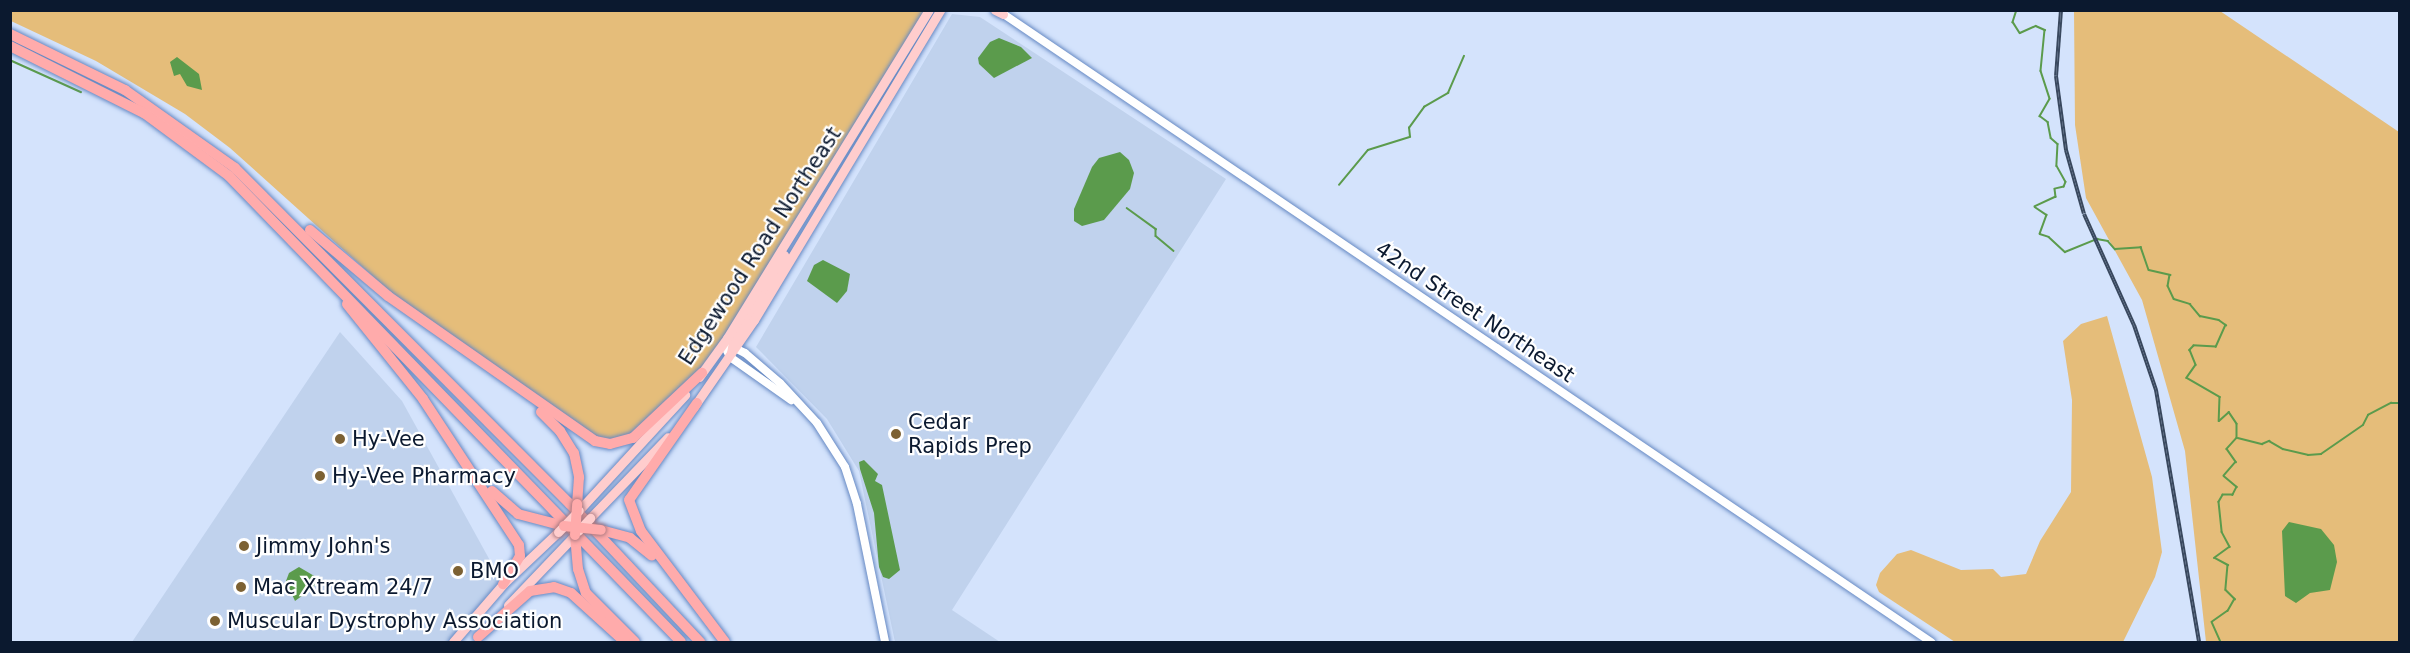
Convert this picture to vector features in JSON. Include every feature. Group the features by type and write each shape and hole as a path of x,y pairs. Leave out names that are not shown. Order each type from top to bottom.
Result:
{"highway":[{"path":"10,34 98,76 174,121 241,167 348,264 582,434 610,444 633,438 702,373"},
{"path":"10,46 94,85 169,130 229,176 681,642"},
{"path":"174,121 236,168 293,222 700,642"},
{"path":"301,248 412,384 458,448 519,544 520,556 503,584"},
{"path":"454,343 560,431 577,465 577,509 567,530 586,593 635,642"},
{"path":"697,403 629,500 641,531 706,621"},
{"path":"458,448 507,507 526,518 567,530 601,530 630,538 646,550 725,642"},
{"path":"476,640 530,591 554,587 571,593 625,642"}],"main road":[{"name":"Edgewood Road Northeast","path":"453,642 503,584 567,530 590,518 697,403 730,357 730,346 793,231 929,10"},
{"name":"Edgewood Road Northeast","path":"577,509 702,373 730,346 941,11"},
{"name":"Edgewood Road Northeast","path":"476,640 567,530"}],"street":[{"name":"42nd Street Northeast","path":"999,11 1931,642"},
{"path":"730,346 730,357 796,402"},
{"path":"730,346 780,383 831,442 850,481 885,642"}],"shaded area":[{"path":"11,10 929,11 702,373 633,438 595,441 387,289 230,148 185,114 96,61 11,21"},
{"path":"2074,11 2220,11 2399,132 2399,642 2206,642 2185,451 2142,300 2086,198 2075,125"},
{"path":"952,14 980,17 1226,179 952,610 1000,642 895,642 859,471 827,419 756,347"},
{"path":"999,38 1021,47 1032,58 994,78 979,64 978,58 990,42"},
{"path":"177,57 199,74 202,90 187,86 180,74 174,76 170,62"},
{"path":"1120,152 1129,160 1134,173 1130,189 1104,220 1082,226 1074,221 1074,209 1092,167 1099,158"},
{"path":"823,260 850,274 847,291 837,303 807,281 814,265"},
{"path":"2107,316 2152,477 2162,552 2155,577 2123,642 1955,642 1879,592 1876,585 1880,573 1897,554 1911,550 1961,570 1993,569 2001,577 2026,574 2040,541 2071,492 2072,400 2063,341 2081,324"},
{"path":"340,332 402,401 503,584 453,642 132,642"},
{"path":"864,460 878,474 875,481 882,485 900,570 889,579 883,577 879,567 874,513 859,462"},
{"path":"2289,522 2321,529 2334,545 2337,562 2330,590 2310,593 2296,603 2285,596 2282,531"},
{"path":"299,567 316,577 314,587 295,601 286,581 289,573"}],"waterway":[{"path":"2017,10 2013,22 2020,33 2036,26 2045,30 2041,71 2050,99 2040,116 2048,122 2051,138 2058,144 2057,166 2066,182 2064,187 2055,189 2056,197 2035,207 2047,215 2040,234 2049,237 2065,252 2097,239 2108,241 2115,249 2141,247 2149,270 2170,275 2168,286 2174,299 2190,304 2200,316 2219,320 2226,325 2216,347 2194,346 2190,350 2196,365 2187,378 2220,397 2219,421 2229,412 2237,424 2237,438 2227,449 2236,462 2224,476 2237,487 2233,495 2223,495 2219,502 2222,532 2230,547 2215,558 2228,565 2226,590 2235,599 2228,611 2212,622 2221,642"},
{"path":"1339,185 1368,150 1410,137 1409,128 1424,107 1448,93 1464,56"},
{"path":"10,60 81,92"},
{"path":"1127,208 1156,229 1156,236 1174,251"},
{"path":"2238,438 2262,444 2269,441 2283,449 2308,455 2321,454 2363,425 2368,415 2391,403 2400,403"}],"railway":[{"path":"2061,10 2056,76 2066,150 2084,214 2134,325 2156,390 2199,642"}],"place":[{"name":"Cedar Rapids Prep","path":"896,434"},
{"name":"Hy-Vee","path":"340,439"},
{"name":"Hy-Vee Pharmacy","path":"320,476"},
{"name":"Jimmy John's","path":"244,546"},
{"name":"BMO","path":"458,571"},
{"name":"Mac Xtream 24/7","path":"241,587"},
{"name":"Muscular Dystrophy Association","path":"215,621"}]}
